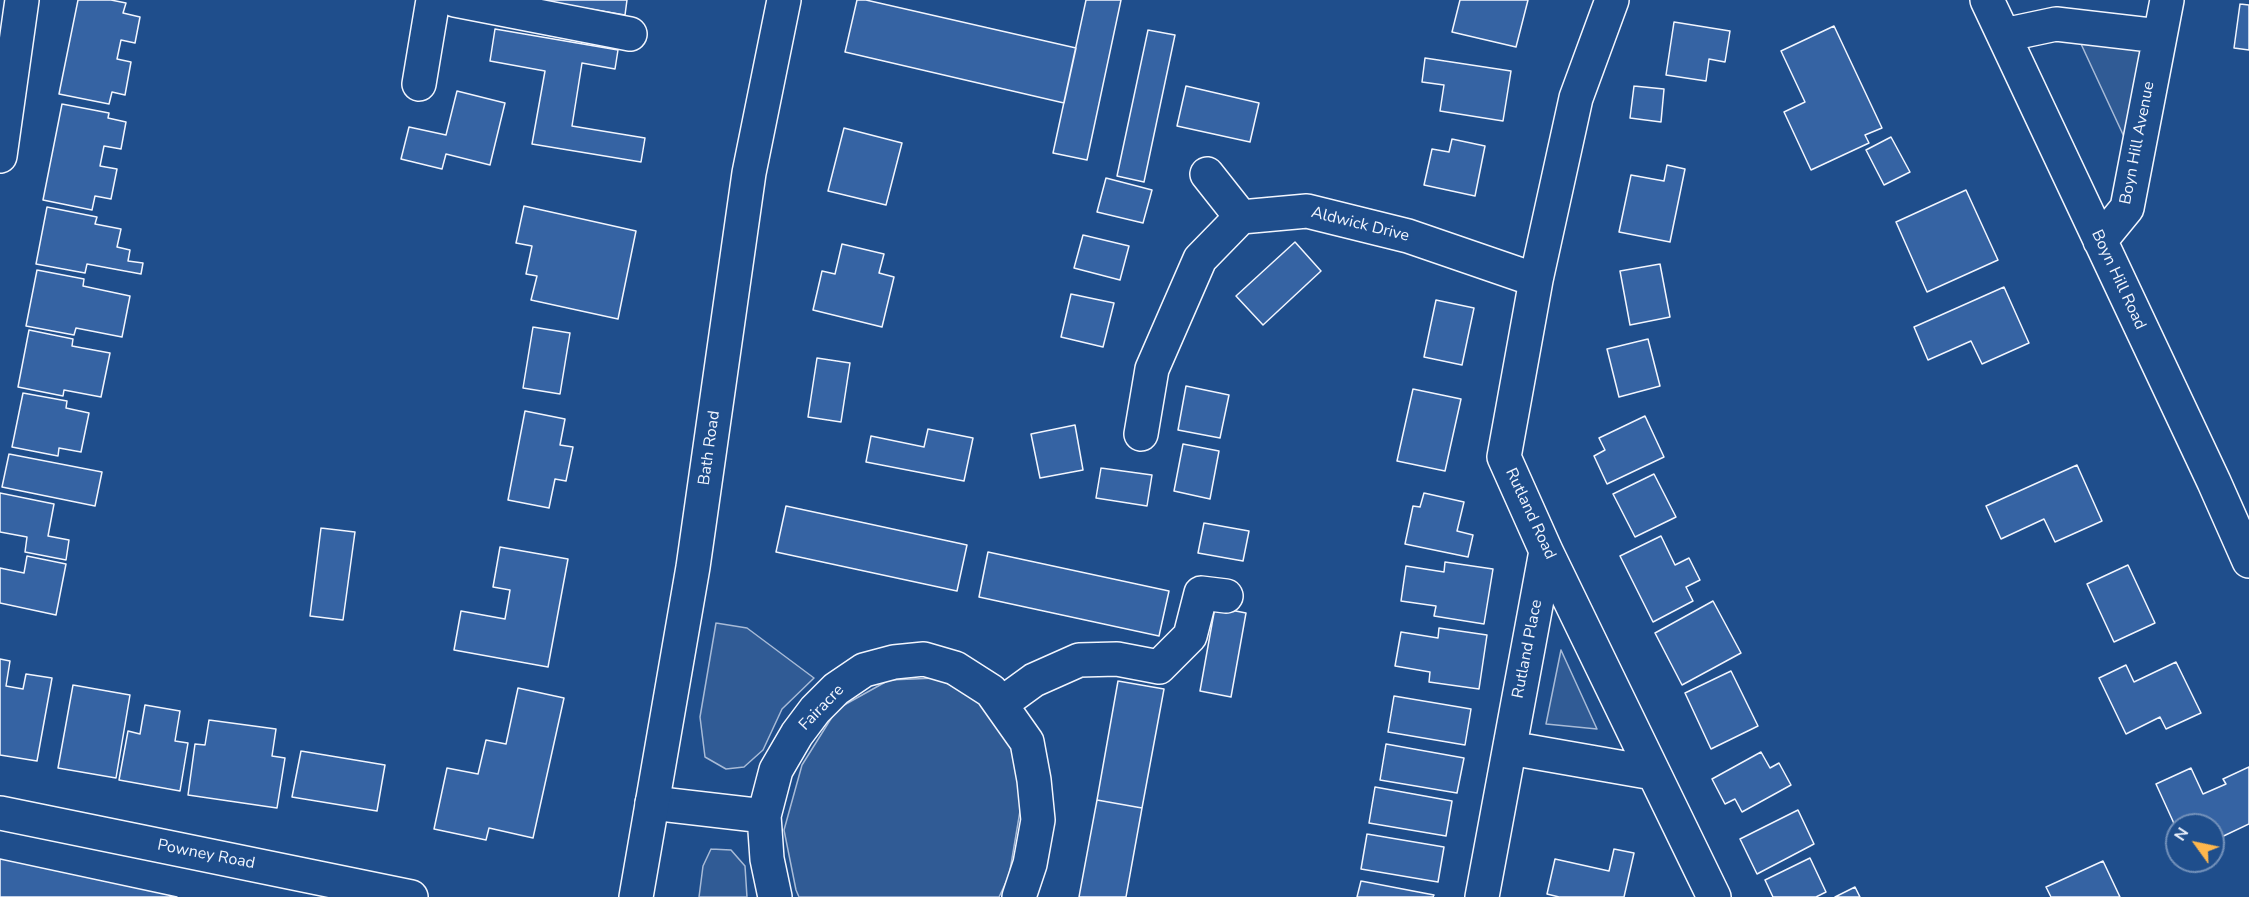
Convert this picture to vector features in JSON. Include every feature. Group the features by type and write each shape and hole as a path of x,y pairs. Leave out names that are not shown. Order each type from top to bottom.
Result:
{"street":[{"path":"0,156 22,0"},
{"path":"419,84 433,0"},
{"path":"455,0 630,34"},
{"name":"Bath Road","path":"636,897 693,567 749,173 784,0"},
{"name":"Rutland Road","path":"1612,0 1576,98 1536,280 1504,457 1546,551 1653,773 1692,847 1714,897"},
{"name":"Boyn Hill Road","path":"1987,0 2214,482 2245,542"},
{"name":"Boyn Hill Avenue","path":"2100,241 2127,208 2167,0"},
{"path":"2004,35 2056,24 2159,36"},
{"path":"1141,434 1152,369 1200,259 1240,217 1207,174"},
{"name":"Aldwick Drive","path":"1240,217 1307,211 1408,236 1536,280"},
{"name":"Rutland Place","path":"1482,897 1546,551"},
{"path":"1001,704 1034,680 1079,660 1117,659 1159,667 1190,636 1201,592 1226,596"},
{"name":"Fairacre","path":"775,897 767,859 764,816 776,770 797,734 815,710 836,689 864,670 894,662 924,659 955,668 991,691 1027,742 1038,820 1030,864 1020,897"},
{"path":"1510,748 1653,773"},
{"path":"652,802 764,816"},
{"name":"Powney Road","path":"0,813 411,897"}],"shaded area":[{"path":"2075,31 2143,37 2126,141"},
{"path":"716,623 747,628 814,678 782,709 763,750 744,767 726,769 705,757 700,717"},
{"path":"1561,650 1597,729 1546,724"},
{"path":"937,678 978,700 1011,740 1021,805 1009,876 999,897 799,897 784,830 802,765 837,709 889,680"},
{"path":"711,849 731,850 745,866 747,897 699,897 703,866"}],"building":[{"path":"78,0 111,0 126,3 123,13 140,17 135,43 121,40 117,59 131,62 125,95 112,92 109,104 59,94"},
{"path":"536,0 627,0 625,15"},
{"path":"857,0 866,0 1076,48 1064,103 845,52"},
{"path":"1086,0 1121,0 1087,160 1053,153"},
{"path":"1460,0 1528,0 1516,47 1452,32"},
{"path":"2240,4 2249,5 2249,50 2234,48"},
{"path":"1674,22 1730,31 1725,62 1709,59 1706,81 1666,75"},
{"path":"1834,26 1882,128 1865,135 1869,143 1811,170 1784,112 1805,102 1781,51"},
{"path":"495,29 618,50 615,69 582,63 572,126 645,138 641,162 532,144 545,71 490,61"},
{"path":"1148,30 1175,35 1144,182 1117,176"},
{"path":"1425,58 1511,71 1503,121 1440,111 1444,85 1422,82"},
{"path":"1186,86 1259,103 1250,142 1177,126"},
{"path":"1634,86 1664,89 1661,122 1630,118"},
{"path":"457,91 505,103 490,165 446,154 442,169 401,159 409,127 446,135"},
{"path":"62,104 109,113 108,118 126,122 121,149 104,146 100,166 117,169 111,199 95,196 92,210 43,200"},
{"path":"844,128 902,143 886,205 828,191"},
{"path":"1891,137 1910,172 1884,185 1866,150"},
{"path":"1452,139 1485,146 1475,196 1424,185 1432,149 1449,152"},
{"path":"1667,165 1685,169 1670,242 1619,232 1631,175 1664,181"},
{"path":"1106,178 1152,190 1143,223 1097,212"},
{"path":"1966,190 1998,260 1927,292 1896,222"},
{"path":"524,206 636,231 618,319 531,300 537,276 526,274 532,246 516,243"},
{"path":"47,207 97,217 95,224 121,229 117,247 130,250 128,261 143,263 141,274 87,264 85,273 36,264"},
{"path":"1083,235 1129,246 1120,280 1074,268"},
{"path":"1295,242 1321,271 1263,325 1236,296"},
{"path":"842,244 884,254 879,273 894,277 882,327 813,310 822,271 835,274"},
{"path":"1660,264 1670,317 1630,325 1620,271"},
{"path":"37,270 84,279 83,286 130,296 122,337 76,328 74,335 26,326"},
{"path":"2004,287 2029,343 1982,364 1971,341 1928,360 1914,327"},
{"path":"1071,294 1114,303 1103,347 1061,337"},
{"path":"1436,300 1474,308 1462,365 1424,357"},
{"path":"533,327 570,333 560,394 523,388"},
{"path":"29,330 73,339 72,346 110,353 101,397 64,390 63,396 18,387"},
{"path":"1648,339 1660,386 1619,397 1607,349"},
{"path":"817,358 850,363 841,422 808,417"},
{"path":"1186,386 1229,395 1220,438 1178,430"},
{"path":"1413,389 1461,399 1445,471 1397,461"},
{"path":"23,393 67,401 66,408 89,413 81,452 59,448 58,456 12,447"},
{"path":"525,411 565,419 560,445 573,447 566,481 555,479 549,508 508,500"},
{"path":"1645,416 1664,457 1607,484 1594,456 1605,450 1599,438"},
{"path":"1075,425 1083,470 1040,478 1031,434"},
{"path":"928,429 973,438 964,481 866,462 871,436 924,447"},
{"path":"1183,444 1219,451 1210,499 1174,491"},
{"path":"9,454 102,472 95,506 2,487"},
{"path":"2077,465 2102,521 2055,542 2044,519 2001,539 1986,506"},
{"path":"1101,468 1152,475 1147,506 1096,498"},
{"path":"1654,474 1676,517 1635,537 1613,494"},
{"path":"0,493 54,504 48,536 69,540 66,560 25,552 27,537 0,532"},
{"path":"1424,493 1464,502 1457,531 1473,535 1468,557 1405,544 1413,506 1420,507"},
{"path":"786,506 967,545 957,591 776,552"},
{"path":"1204,523 1249,531 1243,561 1198,553"},
{"path":"321,528 355,532 343,620 310,616"},
{"path":"1661,536 1675,565 1689,558 1700,580 1686,587 1693,601 1653,622 1620,556"},
{"path":"500,547 568,559 548,667 454,650 461,611 505,619 510,590 493,587"},
{"path":"988,552 1169,591 1159,636 979,597"},
{"path":"27,556 66,564 56,615 0,603 0,568 24,573"},
{"path":"1445,562 1493,569 1484,624 1434,616 1436,606 1401,601 1406,566 1444,572"},
{"path":"2128,565 2155,623 2114,642 2087,584"},
{"path":"1713,601 1741,653 1682,685 1655,633"},
{"path":"1215,607 1246,613 1231,697 1200,691"},
{"path":"1439,628 1487,635 1479,689 1429,682 1430,672 1395,666 1401,632 1438,638"},
{"path":"0,659 10,661 6,686 23,689 26,674 52,678 37,761 0,755"},
{"path":"2176,662 2201,713 2166,729 2160,717 2126,734 2099,678 2126,665 2134,682"},
{"path":"1731,671 1758,726 1711,749 1685,693"},
{"path":"1118,681 1164,689 1142,808 1097,800"},
{"path":"73,685 130,695 116,778 58,768"},
{"path":"518,688 564,698 533,838 489,828 486,840 434,829 447,768 478,774 486,740 506,744"},
{"path":"1394,696 1471,709 1465,745 1388,732"},
{"path":"145,705 180,711 175,741 188,743 180,791 119,780 128,731 140,734"},
{"path":"209,720 276,729 272,756 285,758 277,808 188,795 195,744 205,745"},
{"path":"1386,744 1464,758 1457,793 1380,780"},
{"path":"301,751 385,765 377,811 292,797"},
{"path":"1761,752 1770,768 1779,763 1791,785 1742,812 1735,799 1725,804 1712,779"},
{"path":"2249,767 2249,824 2225,835 2225,813 2169,813 2156,784 2191,768 2203,794 2226,784 2223,779"},
{"path":"1375,787 1452,801 1446,836 1369,823"},
{"path":"1097,800 1142,808 1126,897 1079,897"},
{"path":"1798,810 1814,844 1757,874 1740,839"},
{"path":"1367,834 1444,847 1438,882 1361,869"},
{"path":"1614,849 1634,853 1624,897 1559,897 1547,894 1555,859 1609,871"},
{"path":"1810,858 1826,892 1816,897 1773,897 1765,880"},
{"path":"0,859 177,897 0,897"},
{"path":"2103,861 2120,897 2051,897 2046,887"},
{"path":"1361,881 1434,895 1433,897 1357,897"},
{"path":"1855,887 1860,897 1835,897"}]}
